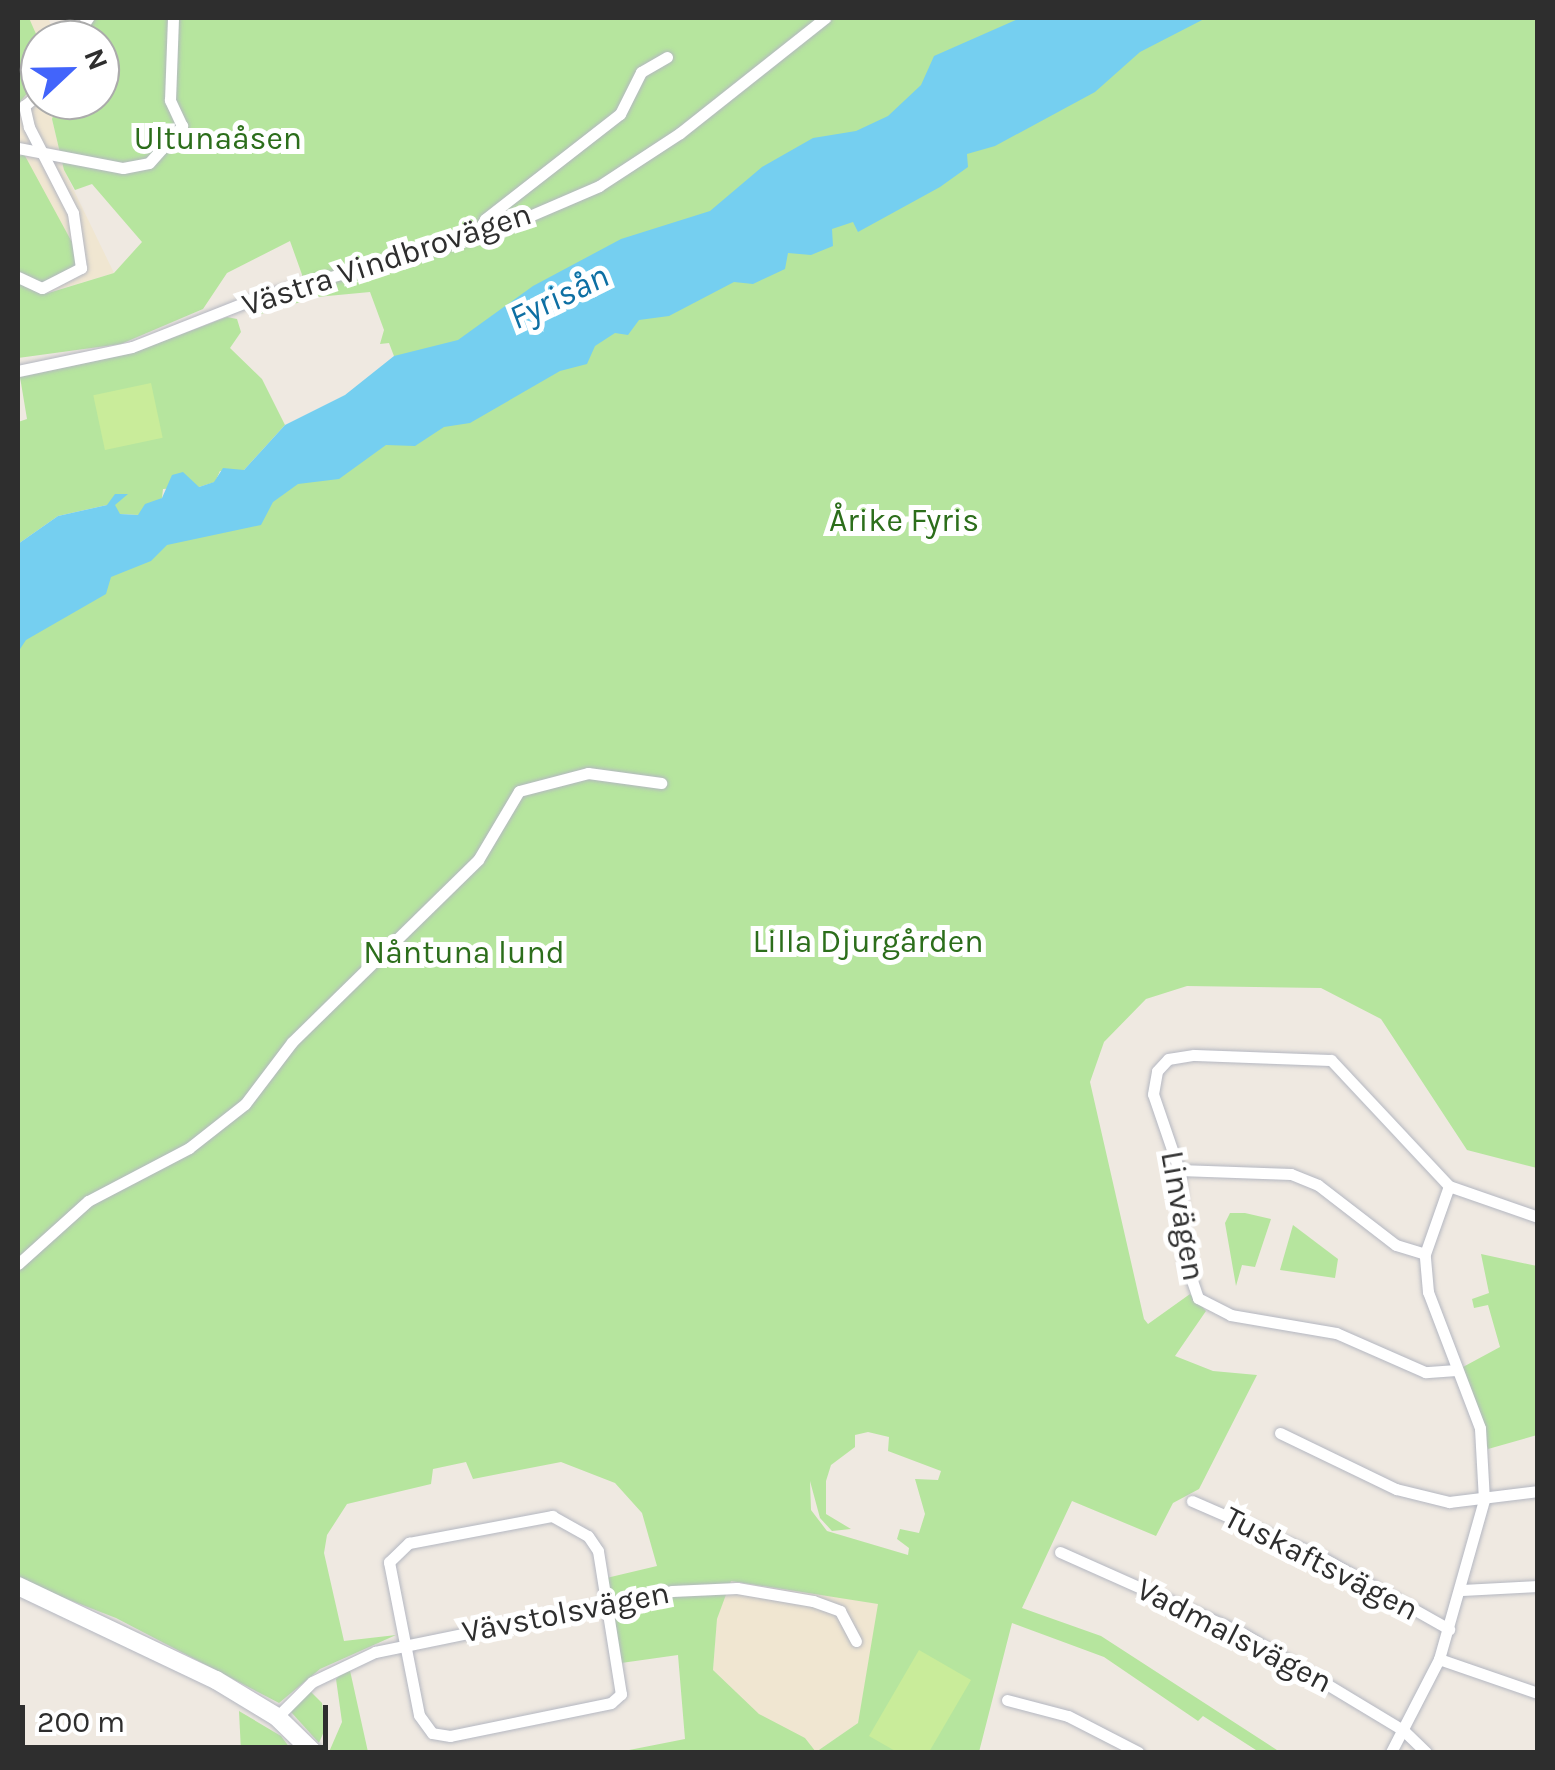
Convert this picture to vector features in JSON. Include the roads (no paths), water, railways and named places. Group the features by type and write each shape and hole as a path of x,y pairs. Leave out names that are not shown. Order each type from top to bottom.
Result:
{"street":[{"path":"18,148 124,168 149,164 182,126 170,100 173,18"},
{"name":"Västra Vindbrovägen","path":"18,371 132,346 259,296 476,236 599,186 680,132 825,18"},
{"path":"476,236 485,219 620,114 642,72 667,57"},
{"path":"18,277 42,288 81,268 73,212 30,120"},
{"path":"18,1264 77,1209 189,1148 245,1104 292,1042 478,860 519,791 588,773 661,783"},
{"name":"Linvägen","path":"1456,1370 1425,1372 1320,1328 1231,1315 1204,1303 1185,1261 1179,1170 1154,1094 1157,1071 1168,1059 1321,1057 1338,1065 1449,1186 1538,1217"},
{"path":"1179,1170 1292,1174 1318,1185 1396,1245 1425,1254"},
{"path":"1390,1752 1439,1659 1462,1590 1484,1500 1480,1428 1434,1320 1425,1254 1449,1186"},
{"path":"1280,1432 1396,1488 1449,1502 1538,1491"},
{"name":"Tuskaftsvägen","path":"1192,1501 1323,1558 1449,1629"},
{"path":"552,1516 588,1536 598,1551 624,1682 611,1703 440,1736 422,1723 405,1646 389,1562 409,1542 552,1516"},
{"name":"Vadmalsvägen","path":"1060,1552 1242,1633 1403,1730 1426,1752"},
{"path":"18,1586 128,1634 277,1717 313,1752"},
{"path":"1462,1590 1538,1586"},
{"name":"Vävstolsvägen","path":"277,1717 332,1670 405,1646 610,1602 737,1588 840,1611 856,1641"},
{"path":"1439,1659 1538,1692"},
{"path":"1007,1700 1068,1716 1138,1752"}],"water":[{"name":"Fyrisån","path":"1020,18 1206,18 1140,52 1095,92 995,146 967,154 968,167 940,187 858,232 853,222 832,229 833,246 811,255 788,253 785,269 753,284 734,282 669,316 639,320 628,335 615,333 595,346 587,364 560,371 470,423 444,427 415,446 386,445 339,479 298,484 273,502 261,525 167,545 151,561 111,577 106,594 26,640 18,652 18,544 58,516 107,505 115,494 128,494 115,505 120,514 138,515 145,504 162,498 172,475 183,472 199,487 214,482 223,468 244,470 285,425 345,395 394,356 458,340 533,286 621,239 710,211 762,167 813,138 856,131 888,116 921,85 934,56"}],"park label":[{"name":"Ultunaåsen","path":"218,139"},
{"name":"Årike Fyris","path":"904,521"},
{"name":"Lilla Djurgården","path":"868,942"},
{"name":"Nåntuna lund","path":"464,953"}]}
